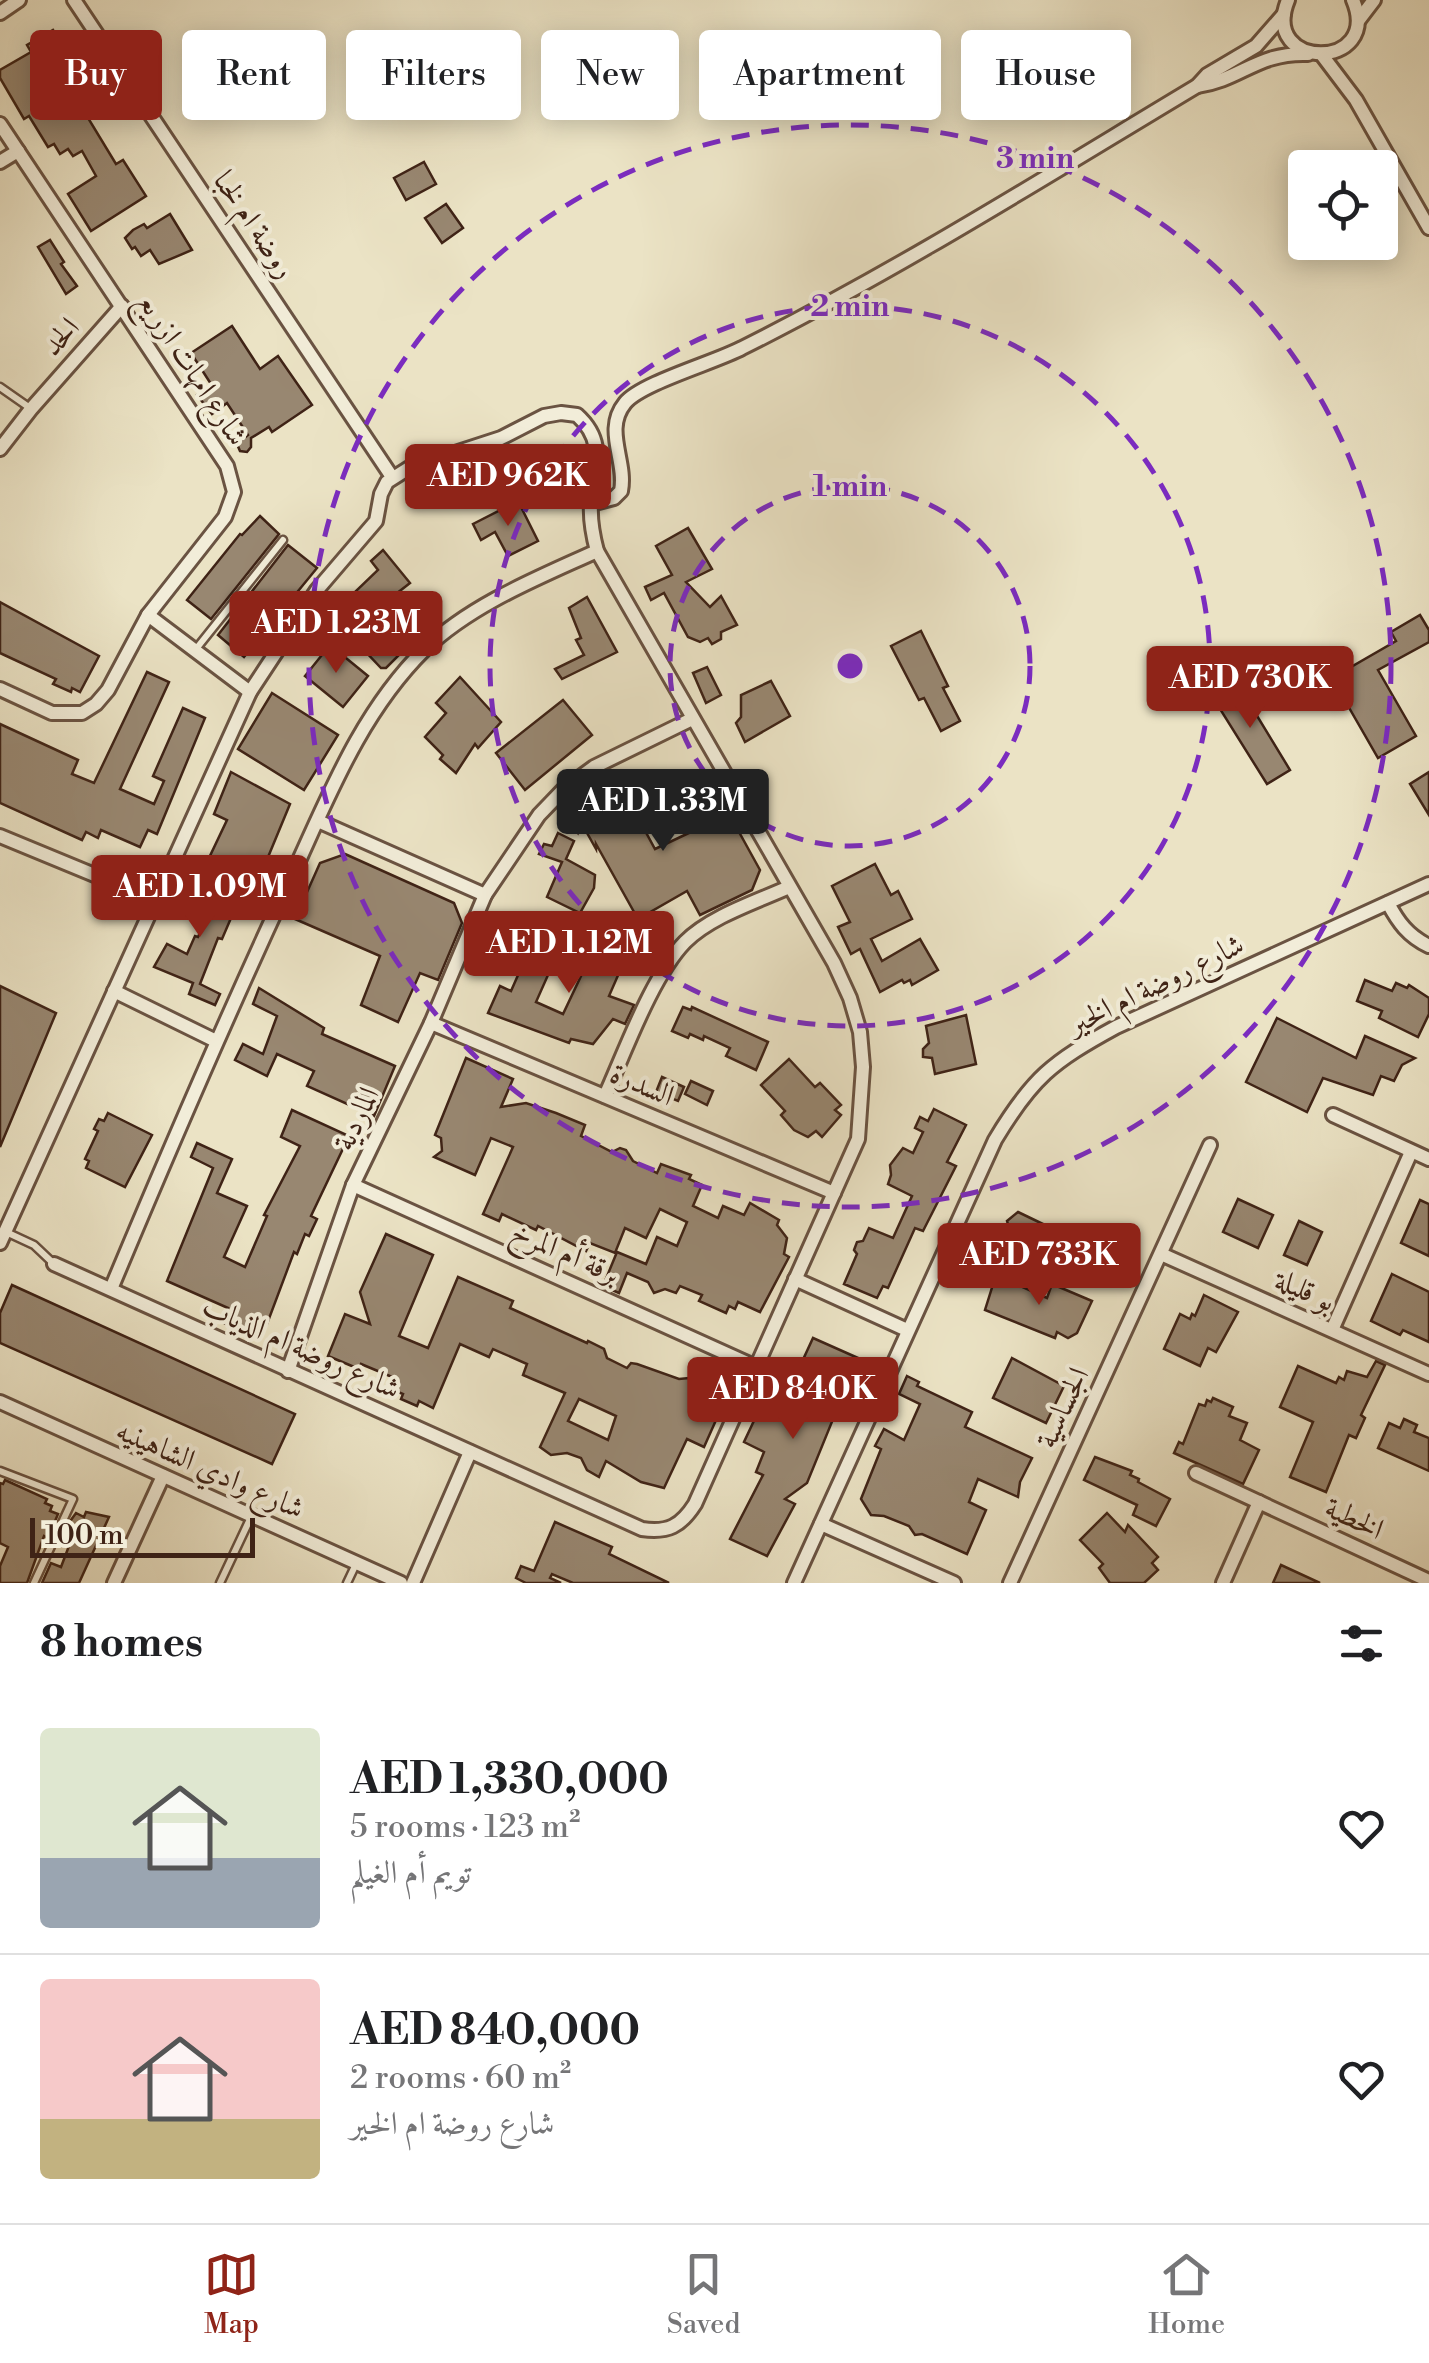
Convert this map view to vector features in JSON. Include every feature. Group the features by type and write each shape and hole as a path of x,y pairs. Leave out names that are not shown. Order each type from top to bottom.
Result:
{"street":[{"path":"0,13 19,0"},
{"name":"روضة ام لخبا","path":"74,0 392,478"},
{"path":"1353,0 1358,21"},
{"path":"1197,86 1222,81 1267,58 1317,55 1346,45 1374,0"},
{"path":"591,504 614,498 621,491 615,428 620,412 634,395 733,353 838,299 1197,86 1207,75 1256,46 1286,7"},
{"path":"1286,7 1290,40 1317,55 1356,100 1429,228"},
{"name":"شارع امهات ازريع","path":"0,124 226,466 234,492 225,516 148,614 108,690 82,713 52,713 0,689"},
{"path":"0,162 18,151"},
{"name":"الحد","path":"0,449 122,306"},
{"path":"2,1237 250,692 317,590 376,520 383,488 409,468 483,446 544,416 569,414 584,421 597,444 591,504 596,551 474,613 427,648 384,696 350,749 216,1041 111,1289"},
{"name":"شارع روضة ام الذياب","path":"54,1264 642,1530 673,1529 686,1519 858,1138 863,1066 860,1032 834,963 596,551"},
{"path":"148,614 250,692"},
{"name":"الماردية","path":"288,1371 353,1185 431,1023 485,896 539,815 564,789 594,767 692,719"},
{"path":"318,821 485,896"},
{"path":"0,836 155,900"},
{"name":"شارع روضة ام الخير","path":"794,1583 995,1140 1017,1102 1041,1074 1116,1028 1429,884"},
{"path":"606,1096 652,994 684,943 703,928 789,887"},
{"path":"1388,903 1399,923 1429,946"},
{"path":"114,991 216,1041"},
{"name":"السدرة","path":"431,1023 834,1192"},
{"path":"1333,1115 1429,1159"},
{"name":"الجساسية","path":"1010,1583 1210,1145"},
{"path":"1332,1330 1412,1152"},
{"name":"برقة أم المرخ","path":"353,1185 756,1367"},
{"name":"بو قليلة","path":"1161,1254 1429,1374"},
{"path":"795,1279 907,1330"},
{"name":"شارع وادي الشاهينيه","path":"0,1402 400,1583"},
{"path":"413,1583 470,1452"},
{"name":"الخطية","path":"1196,1473 1429,1581"},
{"path":"114,1583 162,1476"},
{"path":"1223,1583 1259,1502"},
{"path":"821,1524 954,1583"}],"lane":[{"path":"0,387 31,409"},
{"path":"195,650 283,540"},
{"name":"شارع روضة ام الذياب","path":"2,1237 34,1245 54,1264"},
{"path":"0,1471 74,1498 34,1583"},
{"path":"220,1583 251,1516"},
{"path":"347,1583 356,1563"}],"building":[{"path":"30,53 30,118 24,119 0,78 0,70"},
{"path":"31,120 89,120 116,164 123,160 146,196 91,231 68,194 96,176 82,151 73,156 68,149 60,154 54,144 48,147"},
{"path":"424,162 436,184 406,200 394,178"},
{"path":"446,204 463,228 442,243 425,218"},
{"path":"170,214 192,250 159,264 150,250 141,256 135,247 132,249 125,238 133,230 144,224 147,228"},
{"path":"50,240 77,286 66,294 38,247"},
{"path":"232,326 260,369 278,356 312,405 272,432 269,427 251,438 247,452 240,451 237,444 248,435 227,403 212,414 197,395 211,384 191,353"},
{"path":"518,501 538,541 508,556 495,532 481,540 473,524"},
{"path":"260,516 279,534 211,619 187,600 240,534"},
{"path":"688,528 712,569 686,582 710,607 721,596 737,625 721,632 721,639 712,644 708,638 700,642 688,637 664,593 651,600 645,587 672,575 656,546"},
{"path":"288,545 317,568 244,657 218,635"},
{"path":"383,550 410,583 396,594 427,627 386,668 381,668 331,615 378,570 371,561"},
{"path":"587,597 617,652 562,679 555,669 584,655 576,640 581,638 569,608"},
{"path":"0,602 99,656 80,692 53,684 56,679 0,653"},
{"path":"1420,615 1429,630 1429,642 1378,670 1416,736 1378,758 1332,678 1396,641 1391,632"},
{"path":"921,631 960,721 941,731 924,698 919,700 891,646"},
{"path":"330,645 368,676 343,707 305,676"},
{"path":"707,667 721,695 706,703 693,673"},
{"path":"147,672 169,682 120,789 154,804 164,781 153,776 183,708 205,718 157,834 148,830 140,847 101,830 98,838 86,832 82,840 0,803 0,724 78,760 72,774 94,783"},
{"path":"460,677 501,722 478,748 475,744 456,773 425,737 446,713 436,703"},
{"path":"1234,678 1290,770 1267,784 1210,693"},
{"path":"771,681 790,716 745,742 736,723 741,717 741,695"},
{"path":"272,693 338,735 304,790 238,749"},
{"path":"563,700 592,735 525,790 496,753"},
{"path":"231,772 290,804 266,862 277,868 270,887 209,858 227,820 214,814"},
{"path":"1429,772 1429,815 1410,784"},
{"path":"599,776 606,787 617,779 655,849 729,814 760,870 752,890 700,915 687,891 638,919 596,844 596,849 582,824 578,833 561,808"},
{"path":"558,833 574,841 566,859 595,875 594,888 580,913 547,897 562,862 539,854 544,844 552,846"},
{"path":"345,854 454,903 462,923 438,980 420,973 398,1022 361,1005 380,956 295,919 320,863"},
{"path":"875,864 891,895 898,891 912,919 871,939 882,961 920,939 938,970 912,985 910,980 902,980 880,992 860,949 851,954 838,927 850,922 832,886"},
{"path":"198,878 227,893 234,911 222,939 218,938 200,984 220,994 215,1005 189,994 193,983 154,967 167,944 187,954 195,936 198,937 206,919 201,909 186,901"},
{"path":"592,932 629,950 609,996 634,1005 625,1024 613,1019 593,1044 571,1039 569,1043 488,1013 500,986 511,991 526,957 552,966 536,1002 563,1014 581,976 575,973"},
{"path":"1365,980 1392,991 1396,983 1407,988 1409,985 1429,998 1429,1014 1418,1037 1379,1018 1382,1011 1357,1001"},
{"path":"0,986 56,1013 0,1147"},
{"path":"259,988 324,1028 322,1034 395,1066 374,1116 307,1086 314,1071 277,1054 267,1076 235,1060 243,1044 263,1054 277,1016 253,1004"},
{"path":"683,1007 692,1007 768,1042 756,1070 726,1056 730,1048 704,1036 703,1040 690,1034 688,1038 672,1031"},
{"path":"966,1015 976,1064 935,1074 932,1058 923,1057 923,1049 929,1043 926,1026"},
{"path":"1277,1018 1356,1058 1365,1036 1415,1058 1402,1065 1394,1081 1381,1076 1373,1095 1323,1078 1307,1112 1246,1082"},
{"path":"466,1058 513,1079 501,1107 526,1103 556,1113 585,1125 581,1136 612,1152 626,1150 633,1161 657,1173 661,1164 691,1175 689,1179 702,1185 693,1206 718,1218 723,1206 744,1215 750,1203 779,1220 777,1225 787,1238 784,1254 789,1257 760,1312 738,1302 735,1309 729,1306 726,1313 699,1301 702,1295 680,1286 676,1293 665,1289 654,1293 648,1282 627,1273 619,1293 603,1286 617,1252 646,1264 657,1237 677,1246 687,1222 660,1209 646,1238 625,1228 615,1253 590,1243 586,1251 538,1226 536,1230 502,1214 499,1221 483,1214 513,1147 491,1138 475,1175 434,1157 442,1151 441,1138 435,1135"},
{"path":"789,1059 815,1087 820,1083 841,1105 835,1110 841,1115 822,1137 816,1131 808,1137 794,1130 781,1115 785,1111 761,1085"},
{"path":"662,1077 684,1087 678,1101 656,1092"},
{"path":"691,1081 713,1091 707,1105 685,1094"},
{"path":"934,1109 966,1125 947,1162 956,1166 923,1231 915,1228 888,1288 883,1286 877,1298 844,1284 857,1254 854,1250 869,1228 893,1238 912,1196 888,1184 890,1165 903,1148 913,1153 923,1132 915,1128 920,1117 928,1121"},
{"path":"292,1110 349,1136 311,1216 317,1219 297,1254 294,1252 267,1324 261,1322 255,1337 222,1322 228,1308 167,1281 213,1168 191,1157 197,1143 232,1159 217,1193 247,1206 224,1257 245,1267 267,1216 264,1215 300,1146 281,1137"},
{"path":"108,1113 152,1135 125,1187 86,1168 89,1161 85,1159 98,1131 94,1129"},
{"path":"1238,1199 1273,1215 1258,1248 1223,1232"},
{"path":"1420,1200 1429,1204 1429,1256 1401,1243"},
{"path":"1018,1212 1074,1239 1081,1225 1120,1244 1113,1259 1121,1267 1107,1270 1104,1278 1005,1242 1010,1231 1007,1221"},
{"path":"1299,1221 1322,1232 1307,1265 1284,1255"},
{"path":"386,1234 433,1255 399,1336 428,1348 458,1277 513,1301 510,1308 604,1349 607,1358 627,1368 631,1363 679,1379 689,1378 696,1387 725,1400 704,1447 687,1439 664,1488 641,1482 606,1461 599,1477 587,1470 581,1458 567,1453 551,1455 540,1447 565,1393 523,1375 527,1364 493,1349 489,1357 460,1344 433,1408 401,1399 403,1394 393,1390 397,1379 328,1356 345,1314 370,1324 360,1292","holes":["579,1399 616,1416 608,1440 568,1421"]},
{"path":"1392,1274 1429,1292 1429,1342 1403,1330 1400,1335 1371,1321"},
{"path":"996,1275 1047,1298 1052,1284 1092,1301 1077,1333 1068,1338 1057,1332 1055,1338 985,1310"},
{"path":"12,1285 295,1414 272,1464 0,1343 0,1313"},
{"path":"1204,1295 1238,1312 1216,1352 1208,1348 1200,1366 1164,1349 1180,1314 1190,1319 1192,1314 1195,1316"},
{"path":"813,1338 858,1358 807,1483 785,1499 795,1504 767,1556 730,1539 763,1475 756,1472 764,1452 744,1442 760,1408 777,1416"},
{"path":"1012,1358 1064,1386 1046,1423 993,1398"},
{"path":"1376,1361 1385,1365 1361,1415 1365,1418 1356,1438 1349,1435 1326,1492 1290,1477 1313,1422 1280,1407 1298,1366 1336,1383 1339,1377 1344,1380 1347,1371 1367,1377"},
{"path":"907,1376 919,1382 917,1386 972,1412 965,1427 1032,1458 1020,1482 1018,1497 978,1479 969,1502 986,1510 967,1554 922,1534 915,1535 909,1526 871,1515 861,1499 881,1449 875,1446 884,1429 904,1440 920,1404 899,1394"},
{"path":"1213,1398 1233,1407 1229,1416 1247,1423 1240,1440 1259,1450 1243,1484 1174,1453 1179,1442 1183,1444 1199,1404 1205,1406"},
{"path":"1404,1419 1417,1425 1414,1432 1429,1438 1429,1471 1378,1448 1389,1423 1400,1428"},
{"path":"1095,1457 1132,1471 1130,1475 1138,1482 1170,1499 1156,1526 1133,1515 1137,1505 1084,1480"},
{"path":"5,1480 47,1499 45,1503 52,1506 50,1511 58,1514 48,1538 44,1536 27,1583 0,1583 0,1566 8,1547 0,1543 0,1483"},
{"path":"86,1512 109,1517 79,1583 42,1583 51,1563 61,1567 69,1546 60,1543 71,1520 76,1513 84,1517"},
{"path":"1107,1513 1125,1532 1128,1525 1158,1557 1152,1563 1158,1570 1144,1583 1110,1583 1099,1568 1103,1564 1080,1540"},
{"path":"555,1522 612,1547 609,1554 669,1583 573,1583 552,1574 550,1578 561,1583 526,1583 516,1578 521,1566 534,1571"},
{"path":"1281,1565 1320,1583 1273,1583"}]}
